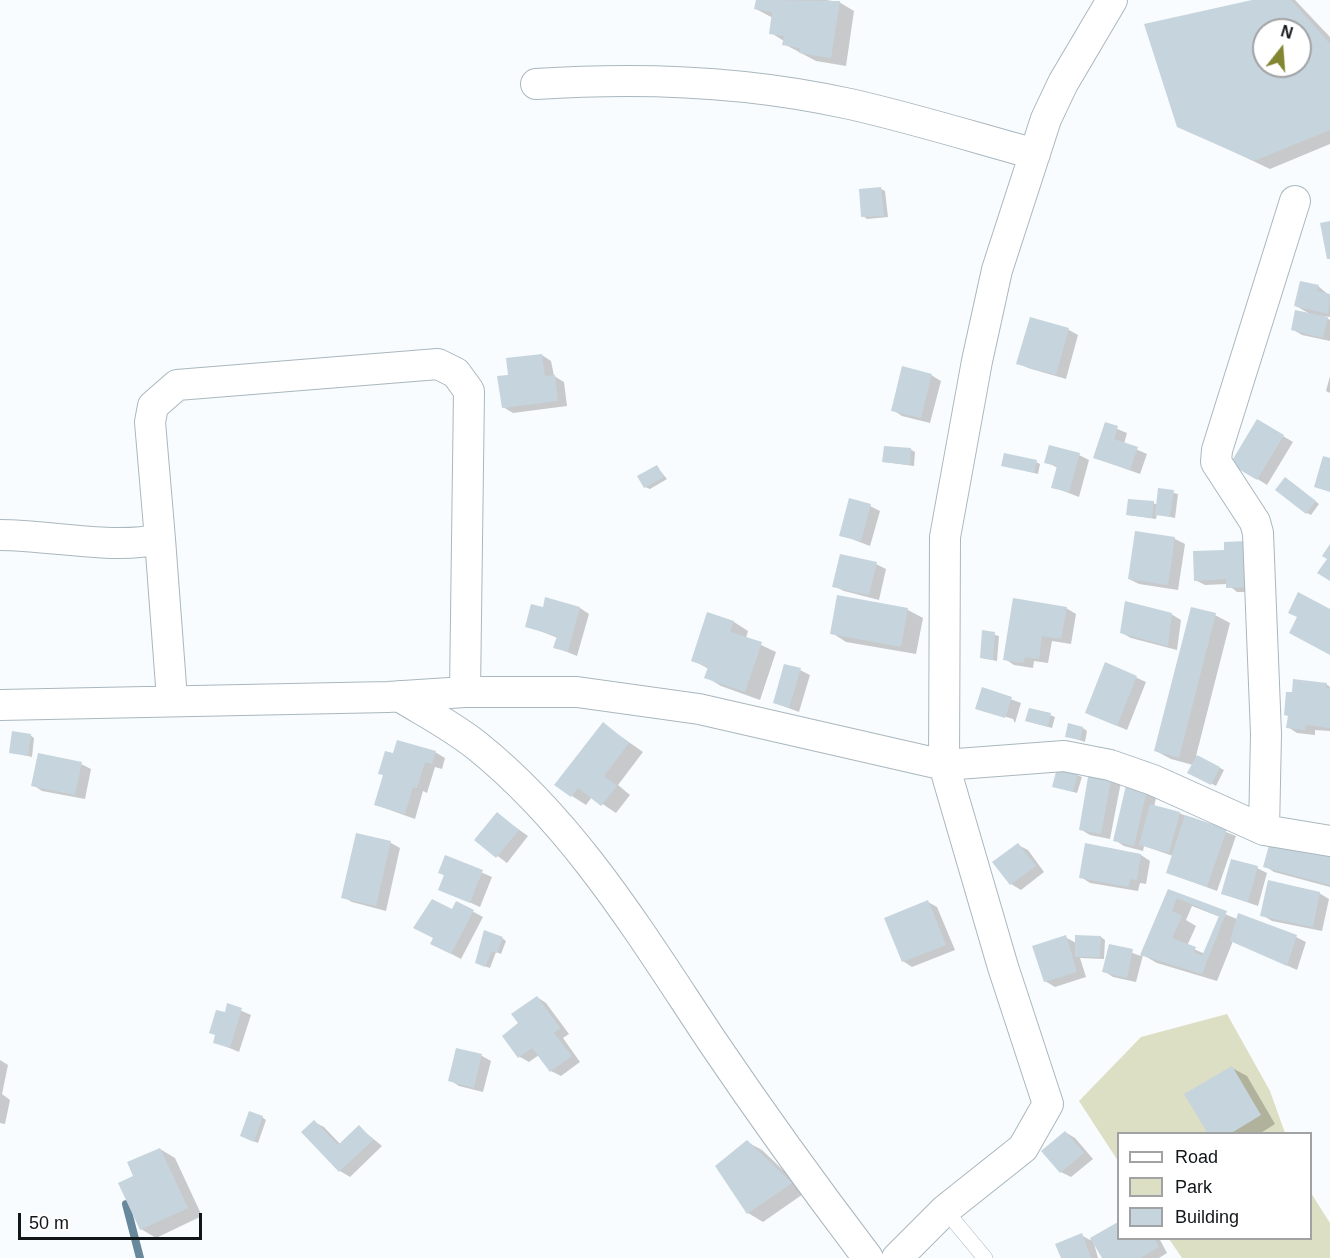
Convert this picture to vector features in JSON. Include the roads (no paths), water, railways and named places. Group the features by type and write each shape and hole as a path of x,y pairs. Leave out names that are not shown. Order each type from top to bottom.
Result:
{"street":[{"path":"897,1258 945,1210 1023,1148 1048,1104 1003,967 944,765 945,537 977,361 997,270 1035,154 1063,83 1112,0"},
{"path":"536,84 608,79 739,85 849,104 1035,154"},
{"path":"1264,830 1266,734 1258,533 1255,522 1216,462 1217,450 1295,201"},
{"path":"172,699 150,422 153,406 177,385 438,364 456,373 469,391 465,692"},
{"path":"0,536 145,542 160,539"},
{"path":"0,705 172,699 399,696 465,692 577,692 699,709 944,765 1064,756 1110,765 1153,780 1264,830 1330,841"},
{"path":"399,696 476,745 550,816 586,856 645,937 784,1147 868,1258"}],"lane":[{"path":"945,1210 985,1258"}],"waterway":[{"path":"126,1204 140,1258"}]}
